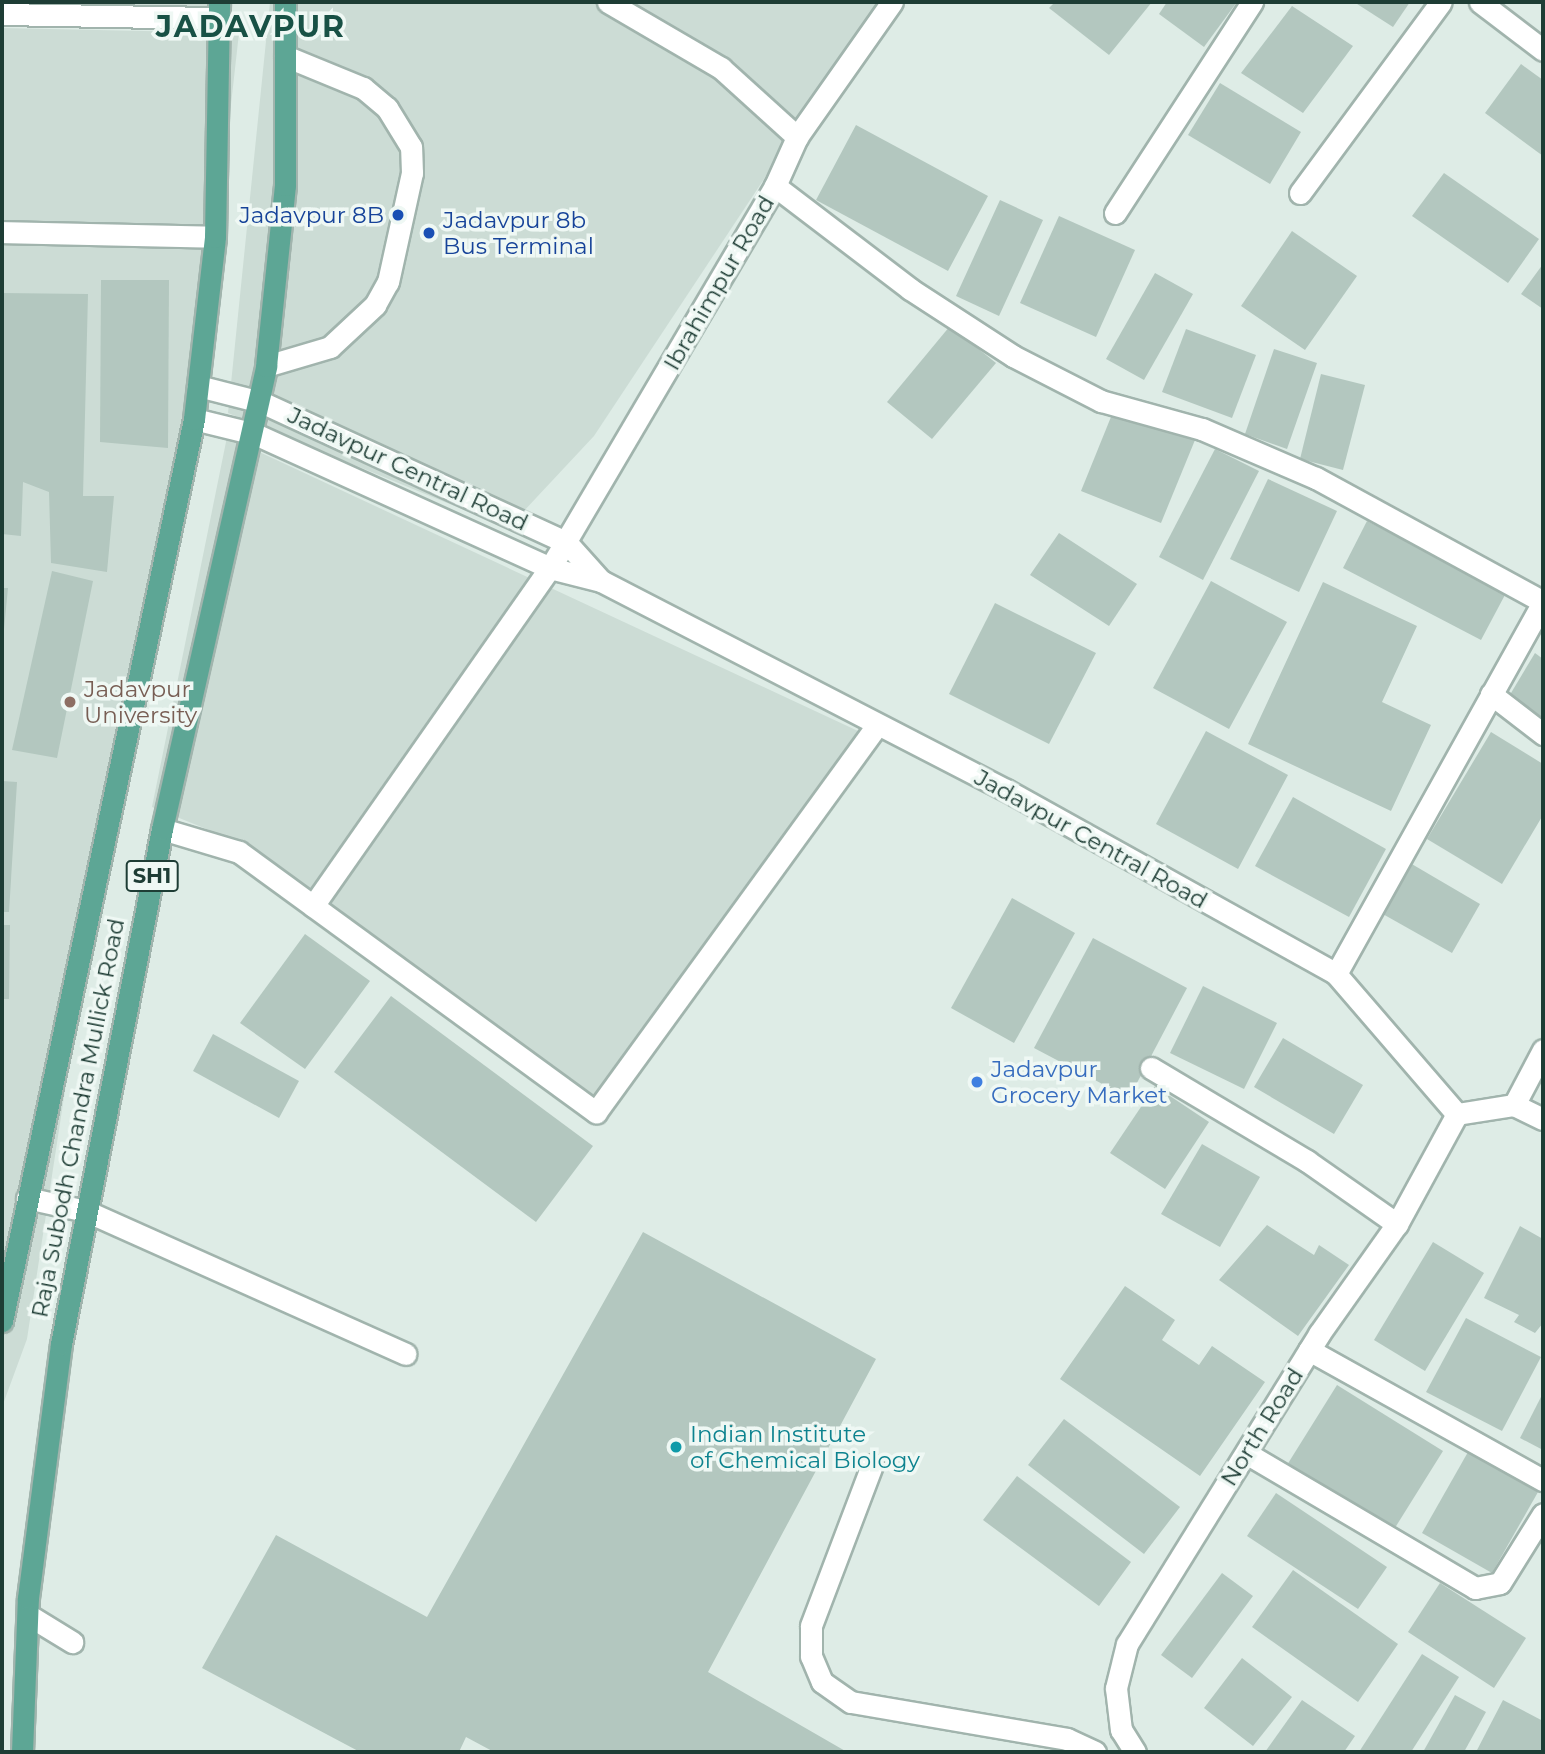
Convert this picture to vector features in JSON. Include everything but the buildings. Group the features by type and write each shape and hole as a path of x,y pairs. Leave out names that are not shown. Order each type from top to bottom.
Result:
{"main road":[{"name":"Raja Subodh Chandra Mullick Road","path":"23,1752 28,1615 44,1446 86,1211 162,828 261,402 285,185 285,2"},
{"name":"Raja Subodh Chandra Mullick Road","path":"2,1321 194,419 215,237 219,10"}],"street":[{"path":"608,2 722,68 797,137"},
{"name":"Ibrahimpur Road","path":"313,906 550,568 775,186 797,137 892,2"},
{"path":"1115,213 1252,2"},
{"path":"1300,193 1441,2"},
{"path":"1480,2 1543,50"},
{"path":"2,14 219,10"},
{"path":"266,366 330,347 375,305 388,282 412,173 411,147 387,107 363,88 285,55"},
{"path":"775,186 910,289 1013,356 1101,401 1202,429 1316,478 1542,603 1336,974"},
{"path":"2,232 215,237"},
{"name":"Jadavpur Central Road","path":"198,386 261,402 566,542 601,581"},
{"name":"Jadavpur Central Road","path":"194,419 255,434 550,568 601,581 876,727 1006,790 1336,974 1457,1114"},
{"path":"1491,694 1543,734"},
{"path":"162,828 239,852 596,1112 876,727"},
{"path":"1514,1105 1543,1050"},
{"path":"1151,1068 1307,1161 1397,1224"},
{"path":"1457,1114 1514,1105 1543,1119"},
{"name":"North Road","path":"1135,1752 1121,1730 1116,1688 1127,1644 1310,1350 1397,1224 1457,1114"},
{"path":"27,1198 86,1211 405,1354"},
{"path":"1310,1350 1543,1480"},
{"path":"1246,1452 1475,1588 1500,1583 1543,1514"},
{"path":"872,1465 811,1626 811,1656 822,1682 851,1702 1067,1739 1095,1752"},
{"path":"28,1615 72,1642"}],"shaded area":[{"path":"2,2 208,2 208,7"},
{"path":"270,2 881,2 594,436 508,528 228,413"},
{"name":"Jadavpur University","path":"2,28 239,33 196,417 81,986 27,1339 2,1407"},
{"path":"227,437 858,731 596,1098 251,847 152,807"}],"place":[{"name":"Jadavpur 8B","path":"398,215"},
{"name":"Jadavpur 8b Bus Terminal","path":"429,233"},
{"name":"Jadavpur University","path":"70,702"},
{"name":"Jadavpur Grocery Market","path":"977,1082"},
{"name":"Indian Institute of Chemical Biology","path":"676,1447"}],"district":[{"name":"JADAVPUR","path":"251,27"}]}
